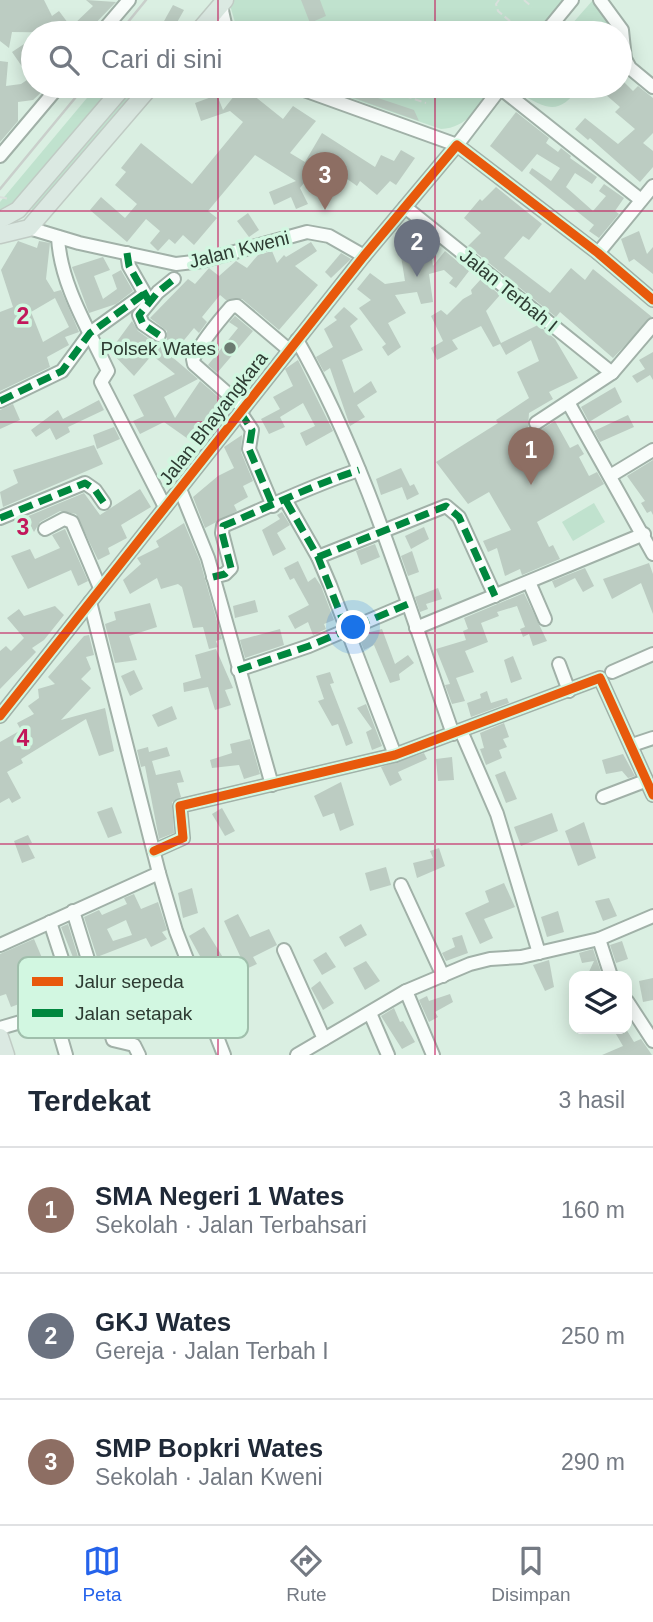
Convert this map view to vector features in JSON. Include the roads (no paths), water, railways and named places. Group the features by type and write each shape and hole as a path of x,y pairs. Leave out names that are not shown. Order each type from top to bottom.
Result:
{"main road":[{"path":"207,21 223,3"},
{"path":"0,220 18,211 114,98"},
{"path":"0,235 29,228 141,98"},
{"path":"0,1037 6,1055"}],"street":[{"path":"112,21 129,0"},
{"path":"555,21 572,0"},
{"path":"600,0 615,21"},
{"path":"223,3 225,21"},
{"path":"632,70 653,87"},
{"path":"0,156 49,98"},
{"path":"326,98 457,145 598,253 653,300"},
{"name":"Jalan Bhayangkara","path":"0,716 100,587 493,98"},
{"path":"515,98 641,200"},
{"path":"598,253 653,186"},
{"name":"Jalan Terbah I","path":"405,207 612,373"},
{"name":"Jalan Kweni","path":"29,228 176,264 190,263 307,232 329,236 365,256"},
{"path":"58,237 61,262 108,371 101,382 165,507"},
{"path":"127,253 129,266 147,298"},
{"path":"0,401 62,371 90,333 174,279"},
{"path":"147,298 138,317 159,335"},
{"path":"395,755 318,556 279,503 249,449 253,434 242,410 194,363 198,349 231,307 237,306 293,345 332,404 457,732 497,814 539,953"},
{"path":"536,423 569,404 612,373 653,325"},
{"path":"569,404 653,554"},
{"path":"611,475 653,450"},
{"path":"213,577 225,574 231,568 222,533 223,526 322,482 359,470"},
{"path":"0,518 80,484 90,485 104,503"},
{"path":"180,489 213,577 272,785"},
{"path":"318,556 450,508 459,517 495,596"},
{"path":"45,529 64,519 72,522 100,587"},
{"path":"416,628 644,534"},
{"path":"529,582 545,619"},
{"path":"90,602 159,873 186,957"},
{"path":"238,670 347,631 408,604"},
{"path":"154,851 183,838 180,806 395,755 569,691 653,654"},
{"path":"559,664 569,691"},
{"path":"606,675 645,781 653,795"},
{"path":"632,745 653,738"},
{"path":"603,797 645,781"},
{"path":"0,945 159,873"},
{"path":"401,885 443,976"},
{"path":"73,911 87,957"},
{"path":"297,1055 406,991 443,976 490,959 539,953 599,939 653,916"},
{"path":"50,922 61,957"},
{"path":"599,939 609,971"},
{"path":"284,950 324,1039"},
{"path":"406,991 433,1055"},
{"path":"632,1008 651,1034"},
{"path":"370,1013 388,1055"},
{"path":"0,1028 18,1023"},
{"path":"61,1038 66,1055"},
{"path":"112,1038 134,1045 139,1055"},
{"path":"217,1038 224,1055"}],"railway":[{"path":"129,21 146,0"},
{"path":"0,189 75,98"}],"place":[{"name":"SMP Bopkri Wates","path":"325,210"},
{"name":"GKJ Wates","path":"417,277"},
{"name":"Polsek Wates","path":"230,348"},
{"name":"SMA Negeri 1 Wates","path":"531,485"}]}
